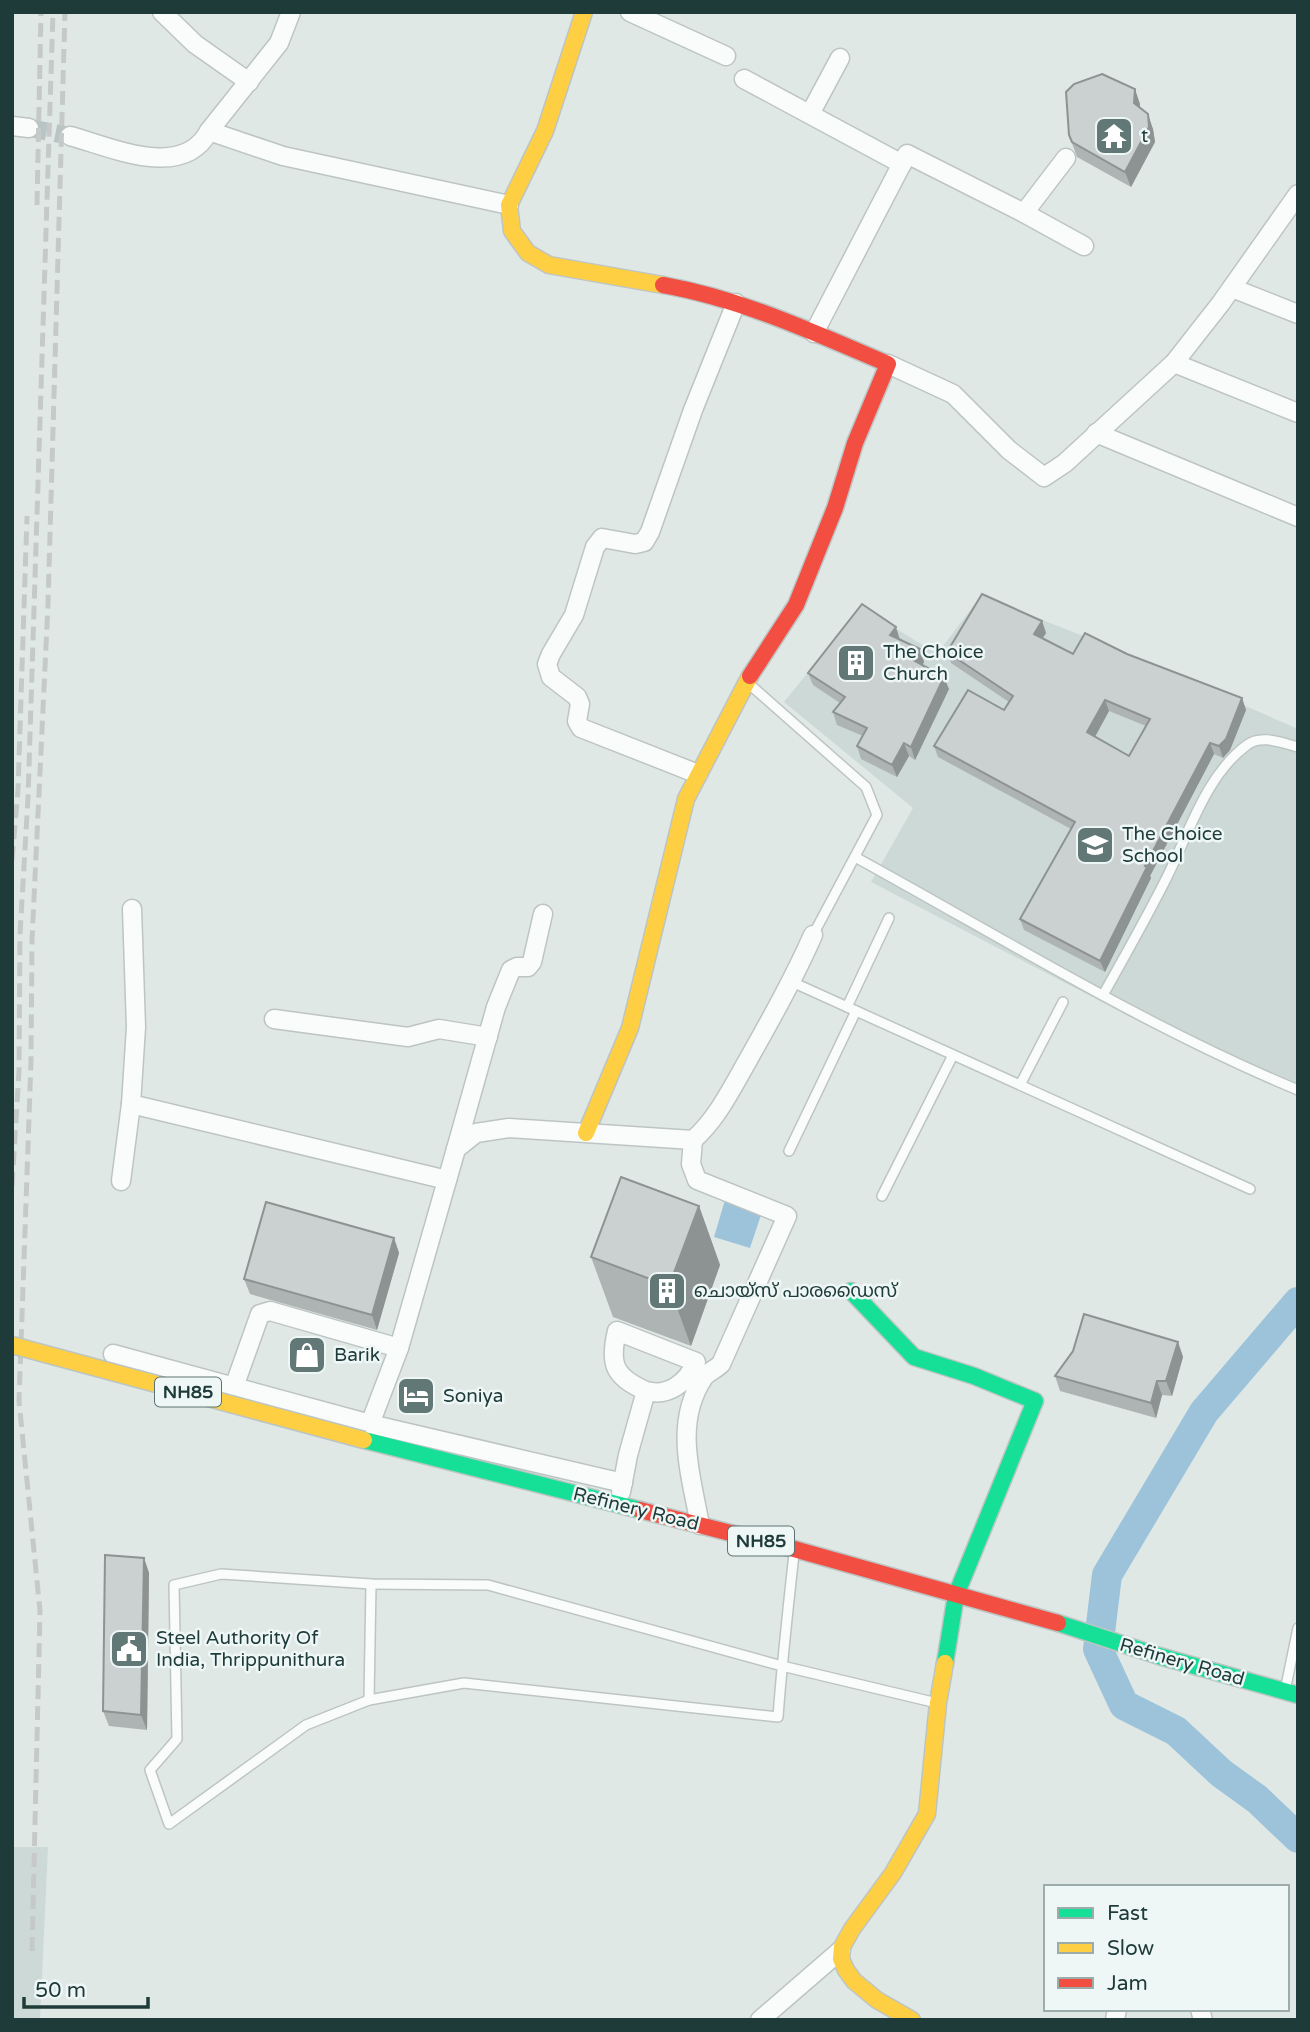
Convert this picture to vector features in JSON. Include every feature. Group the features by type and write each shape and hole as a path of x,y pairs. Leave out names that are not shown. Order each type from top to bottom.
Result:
{"main road":[{"path":"584,12 545,131 509,205 512,231 528,253 549,265 674,287 736,303 888,363 855,443 835,508 796,605 747,682 685,799 630,1028 586,1133"},
{"path":"851,1291 914,1357 1035,1401 962,1597 938,1703 930,1799 923,1824 873,1903 845,1940 841,1950 842,1964 857,1985 912,2020"},
{"name":"Refinery Road","path":"12,1345 564,1492 794,1549 1040,1617 1159,1656 1291,1693"}],"street":[{"path":"162,12 195,44 249,82"},
{"path":"70,136 150,157 172,158 190,153 205,139 279,43 292,12"},
{"path":"630,12 726,56"},
{"path":"810,114 839,58"},
{"path":"744,79 902,164"},
{"path":"209,131 284,156 509,205"},
{"path":"814,333 907,154 1084,246"},
{"path":"1024,213 1066,158"},
{"path":"888,363 953,394 1009,450 1041,477 1047,476 1065,463 1174,363 1232,288 1270,232 1293,213 1298,194"},
{"path":"1232,288 1298,314"},
{"path":"698,774 581,728 577,721 580,704 577,697 551,677 547,664 575,615 595,547 602,538 635,544 644,542 650,532 693,410 736,303"},
{"path":"1174,363 1298,414"},
{"path":"1096,433 1298,517"},
{"path":"121,1181 131,1104 136,1027 132,909"},
{"path":"370,1424 399,1348 496,1007 512,970 527,967 532,962 543,914"},
{"path":"456,1150 475,1133 509,1129 693,1140 707,1128 792,982 813,935"},
{"path":"274,1019 408,1037 439,1029 488,1037"},
{"path":"131,1104 447,1180"},
{"path":"693,1140 691,1164 697,1180 787,1216 721,1364 705,1376 689,1409 685,1443 700,1525"},
{"path":"234,1387 260,1314 270,1311 399,1348"},
{"path":"617,1331 695,1362 689,1376 671,1390 658,1394 646,1391 624,1380 619,1374 612,1356 617,1331"},
{"path":"113,1354 370,1424 623,1483"},
{"path":"619,1506 628,1455 646,1391"},
{"path":"760,2020 841,1950"}],"lane":[{"path":"747,682 866,788 877,815 813,935"},
{"path":"1103,995 1139,931 1209,790 1223,769 1248,743 1261,738 1298,747"},
{"path":"855,857 1103,995 1245,1068 1298,1090"},
{"path":"789,1152 889,918"},
{"path":"792,982 1250,1189"},
{"path":"1020,1085 1063,1002"},
{"path":"882,1196 953,1055"},
{"path":"794,1549 782,1666 778,1717 464,1683 369,1700 306,1725 169,1824 150,1770 177,1738 174,1585 221,1574 371,1584 488,1584 782,1666 938,1703"},
{"path":"369,1700 371,1584"},
{"path":"1291,1693 1298,1628"}],"shaded area":[{"name":"The Choice School","path":"981,596 1109,646 1298,729 1298,1093 1150,1027 871,882 913,808 784,702 861,607 937,654"},
{"path":"12,1847 48,1847 40,2020 12,2020"}],"water":[{"path":"725,1200 762,1212 750,1248 714,1237"}],"building":[{"name":"t","path":"1102,74 1135,89 1134,103 1148,114 1149,127 1125,172 1072,142 1069,135 1066,92 1074,84"},
{"path":"982,594 1042,621 1034,634 1073,654 1085,633 1127,654 1242,698 1226,739 1219,746 1210,743 1145,866 1147,867 1100,961 1020,919 1075,822 934,746 968,690 1004,710 1013,696 947,652","holes":["1105,700 1150,719 1129,756 1087,732"]},
{"path":"862,604 896,627 890,635 920,649 913,660 944,677 911,747 904,743 892,765 857,746 867,728 833,712 845,697 808,673"},
{"path":"621,1177 699,1206 669,1286 591,1257"},
{"path":"266,1202 394,1238 372,1315 244,1279"},
{"path":"1084,1314 1178,1342 1166,1381 1157,1381 1151,1403 1055,1376 1073,1351"},
{"name":"Steel Authority Of India, Thrippunithura","path":"105,1555 144,1558 141,1715 103,1711"}],"waterway":[{"path":"1298,1302 1204,1412 1107,1575 1098,1649 1124,1705 1176,1731 1221,1773 1257,1799 1298,1838"}],"tunnel":[{"path":"29,128 70,136"}],"railway":[{"path":"37,205 41,12"},
{"path":"12,1186 19,1071 20,934 28,798 53,12"},
{"path":"32,1951 40,1611 19,1401 31,1061 32,940 48,604 65,12"},
{"path":"12,860 18,790 27,516"}],"traffic: fast":[{"path":"851,1291 914,1357 974,1376 1035,1401 956,1595 945,1663"},
{"path":"364,1440 640,1510"},
{"path":"1058,1623 1159,1656 1298,1695"}],"traffic: slow":[{"path":"584,12 545,131 509,205 512,231 528,253 549,265 663,285"},
{"path":"586,1133 630,1028 686,799 750,676"},
{"path":"12,1345 364,1440"},
{"path":"912,2020 877,2000 854,1981 841,1959 842,1947 893,1873 927,1814 938,1703 945,1663"}],"traffic: jam":[{"path":"663,285 750,308 888,364 855,443 835,508 796,605 750,676"},
{"path":"640,1510 794,1549 1058,1623"}],"place":[{"name":"t","path":"1114,136"},
{"name":"The Choice Church","path":"856,663"},
{"name":"The Choice School","path":"1095,845"},
{"name":"ചൊയ്സ് പാരഡൈസ്","path":"667,1291"},
{"name":"Barik","path":"307,1355"},
{"name":"Soniya","path":"416,1396"},
{"name":"Steel Authority Of India, Thrippunithura","path":"129,1649"}]}
